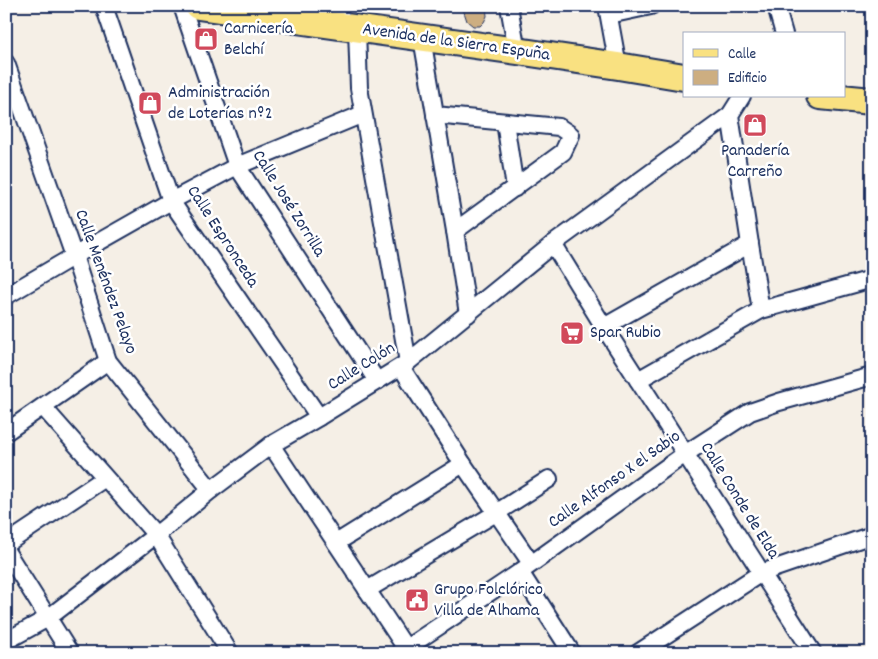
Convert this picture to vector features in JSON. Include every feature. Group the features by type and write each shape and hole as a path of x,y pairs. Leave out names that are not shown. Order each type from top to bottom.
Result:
{"main road":[{"name":"Avenida de la Sierra Espuña","path":"198,6 347,21 422,38 516,50 683,77"},
{"path":"830,98 870,106"}],"street":[{"name":"Calle Espronceda","path":"104,6 171,201 319,417"},
{"name":"Calle José Zorrilla","path":"182,6 237,166 377,381"},
{"path":"509,6 516,50"},
{"path":"618,66 608,11 651,6"},
{"path":"776,6 783,32"},
{"path":"347,21 405,364 463,464 496,513 572,653"},
{"path":"422,38 468,314"},
{"name":"Calle Menéndez Pelayo","path":"6,63 74,256 108,361 211,490"},
{"path":"741,98 730,115 761,310"},
{"path":"6,296 171,201 237,166 363,114"},
{"path":"435,115 559,127 571,135 563,152 455,231"},
{"name":"Calle Colón","path":"6,641 48,618 271,445 405,364 554,244 730,115"},
{"path":"505,122 515,188"},
{"name":"Calle Conde de Elda","path":"554,244 604,327 813,653"},
{"path":"604,327 750,244"},
{"path":"638,380 761,310 872,279"},
{"path":"6,432 108,361"},
{"name":"Calle Alfonso X el Sabio","path":"404,651 685,454 750,412 872,376"},
{"path":"43,407 156,535 230,653"},
{"path":"271,445 367,590 404,651"},
{"path":"336,543 463,464"},
{"path":"6,544 105,478"},
{"path":"367,590 549,479"},
{"path":"638,653 761,573 872,534"},
{"path":"6,551 70,653"}],"building":[{"path":"462,6 486,6 487,16 484,22 480,26 473,26 467,21"}],"place":[{"name":"Carnicería Belchí","path":"206,39"},
{"name":"Administración de Loterías nº2","path":"150,103"},
{"name":"Panadería Carreño","path":"755,125"},
{"name":"Spar Rubio","path":"572,333"},
{"name":"Grupo Folclórico Villa de Alhama","path":"417,600"}]}
